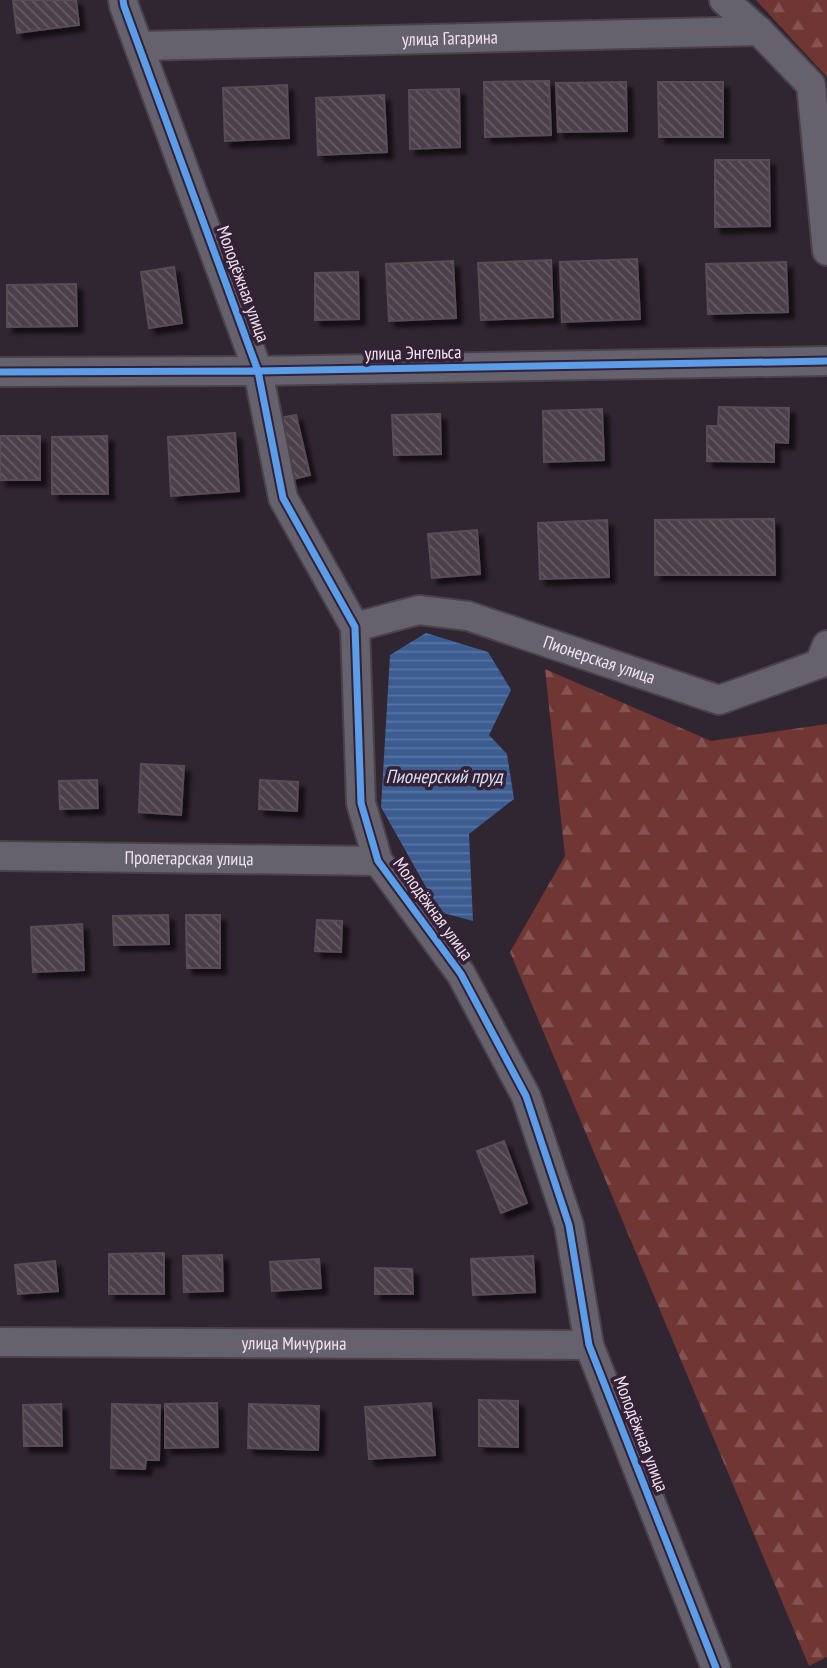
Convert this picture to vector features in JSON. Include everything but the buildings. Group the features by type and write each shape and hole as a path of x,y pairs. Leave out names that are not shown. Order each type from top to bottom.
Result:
{"street":[{"name":"Молодёжная улица","path":"123,0 258,371 283,498 355,627 361,803 378,861 461,974 526,1096 569,1225 589,1345 716,1668"},
{"path":"724,0 759,31 811,85 827,251"},
{"name":"улица Гагарина","path":"140,46 759,31"},
{"name":"улица Энгельса","path":"0,372 258,371 827,361"},
{"name":"Пионерская улица","path":"355,627 419,610 468,615 719,700 820,664 827,645"},
{"name":"Пролетарская улица","path":"0,856 378,861"},
{"name":"улица Мичурина","path":"0,1342 589,1345"}],"green space":[{"path":"756,0 827,0 827,77"},
{"path":"545,669 711,741 827,724 827,1657 809,1666 510,952 565,856"}],"water":[{"name":"Пионерский пруд","path":"426,633 488,652 511,690 489,735 507,754 514,799 469,834 473,921 440,912 381,807 390,655"}],"cycle path":[{"path":"123,0 258,371 283,498 355,627 361,803 378,861 461,974 526,1096 569,1225 589,1345 716,1668"},
{"path":"0,372 258,371 827,361"}]}
